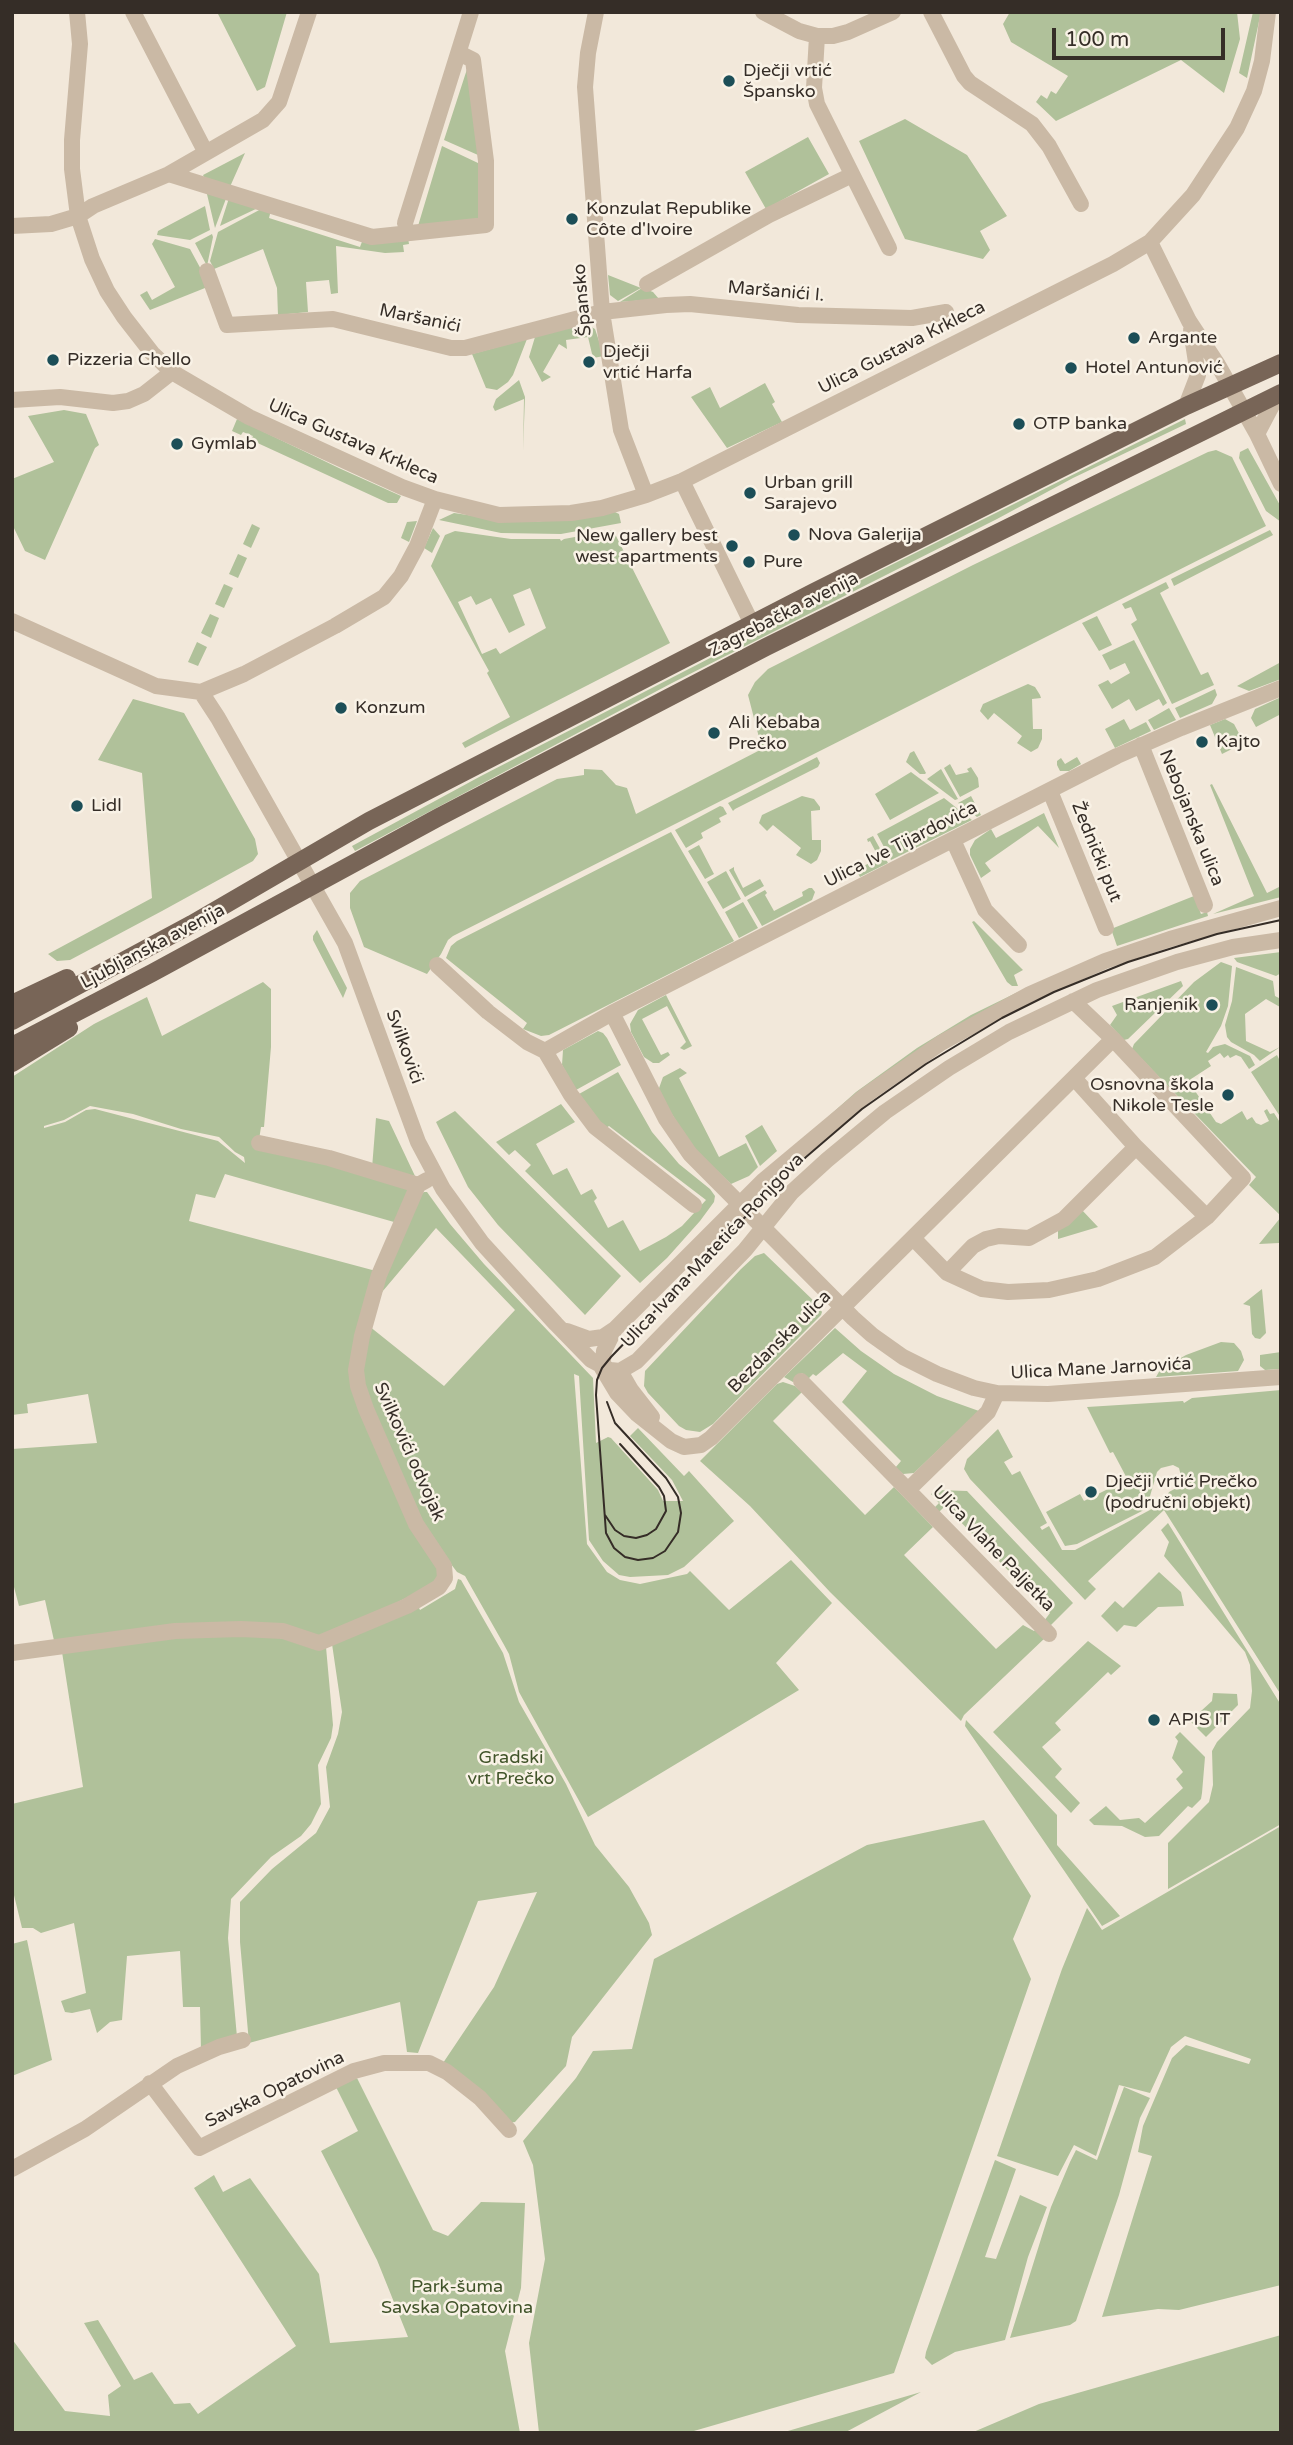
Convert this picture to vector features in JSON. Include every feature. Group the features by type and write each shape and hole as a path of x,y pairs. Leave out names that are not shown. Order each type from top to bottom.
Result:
{"main road":[{"name":"Zagrebačka avenija","path":"299,861 369,821 752,624 1186,406 1281,363"},
{"name":"Zagrebačka avenija","path":"313,885 766,647 1279,394"},
{"name":"Ljubljanska avenija","path":"12,1021 192,924 299,861"},
{"name":"Ljubljanska avenija","path":"12,1046 313,885"},
{"path":"12,1004 125,948 192,924"},
{"path":"12,1063 96,1012 128,985"}],"street":[{"name":"Ulica Gustava Krkleca","path":"77,12 80,44 72,150 78,216 92,259 107,291 152,353 172,372 249,417 435,499 499,515 571,513 602,508 681,481 1113,264 1150,242 1193,195 1237,128 1254,91 1262,61 1268,12"},
{"path":"133,12 205,151"},
{"path":"12,226 51,224 78,216 93,206 169,174 205,151 253,126 272,112 283,92 309,12"},
{"path":"405,223 471,12"},
{"name":"Špansko","path":"596,12 585,87 602,312 621,430 646,495"},
{"path":"762,12 799,32 817,36 848,33 893,12"},
{"path":"931,12 964,76 970,83 1032,124 1049,146 1081,204"},
{"path":"817,36 814,89 817,104 890,248"},
{"path":"169,174 372,237 486,225 486,161 473,60 459,53"},
{"path":"648,284 769,215 852,175"},
{"path":"1150,242 1189,321 1245,411 1281,484"},
{"name":"Maršanići","path":"207,271 227,325 333,319 451,348 464,348 602,312"},
{"name":"Maršanići I.","path":"602,312 690,304 799,315 912,318 946,312"},
{"path":"1186,406 1198,375 1189,321"},
{"path":"12,400 60,397 113,403 128,401 144,394 172,372"},
{"path":"1257,434 1279,394"},
{"name":"Zagrebačka avenija","path":"681,481 752,624"},
{"path":"12,621 156,686 201,692 244,674 384,597 401,576 417,546 435,499"},
{"name":"Ulica Ive Tijardovića","path":"545,1051 612,1013 1141,745 1281,688"},
{"name":"Svilkovići","path":"201,692 345,943 413,1129 435,1175 470,1228 556,1324 602,1368"},
{"name":"Nebojanska ulica","path":"1141,745 1205,905"},
{"name":"Žednički put","path":"1050,791 1106,928"},
{"path":"953,840 985,910 1019,945"},
{"name":"Ulica Ivana Matetića Ronjgova","path":"556,1324 572,1335 589,1339 603,1337 615,1329 739,1203 810,1140 866,1095 941,1043 989,1015 1105,961 1170,939 1281,908"},
{"name":"Ulica Ivana Matetića Ronjgova","path":"620,1371 637,1361 739,1256 783,1202 810,1175 901,1100 984,1047 1073,1001 1177,962 1233,947 1281,940"},
{"path":"437,965 488,1012 527,1042 545,1051 571,1095 595,1127 694,1205"},
{"path":"913,1238 947,1273 982,1289 1008,1292 1049,1290 1098,1279 1155,1257 1207,1217 1243,1178 1113,1039 1073,1001"},
{"name":"Ulica Mane Jarnovića","path":"612,1013 655,1099 690,1154 842,1307 872,1335 903,1357 964,1385 997,1393 1048,1394 1281,1377"},
{"name":"Bezdanska ulica","path":"602,1368 617,1393 665,1437 678,1445 688,1447 706,1442 1113,1039"},
{"path":"1074,1078 1136,1147 1207,1217"},
{"path":"259,1143 329,1158 418,1185 435,1175"},
{"path":"947,1273 973,1246 986,1239 999,1236 1029,1238 1064,1219 1136,1147"},
{"name":"Svilkovići odvojak","path":"12,1653 175,1631 228,1629 283,1631 319,1643 431,1594 443,1582 445,1573 440,1559 416,1524 393,1473 362,1397 356,1370 364,1325 379,1275 418,1185"},
{"path":"615,1329 604,1351 602,1368 620,1371 665,1437"},
{"name":"Ulica Vlahe Paljetka","path":"801,1381 1049,1634"},
{"name":"Ulica Vlahe Paljetka","path":"908,1490 988,1412 997,1393"},
{"path":"12,2169 85,2129 177,2066 219,2047 243,2040"},
{"name":"Savska Opatovina","path":"150,2083 200,2148 354,2071 384,2063 429,2063 447,2072 480,2098 509,2130"}],"green space":[{"path":"217,12 287,12 265,87 257,91"},
{"path":"1010,12 1237,12 1240,39 1224,93 1181,60 1056,121 1036,102 1041,95 1047,99 1051,91 1056,94 1068,76 1011,42 1003,24"},
{"path":"1253,12 1261,12 1247,78 1239,73"},
{"path":"469,63 478,155 444,140"},
{"path":"905,119 967,155 1007,216 980,231 990,250 983,259 905,239 859,141"},
{"path":"808,137 829,174 766,209 745,172"},
{"path":"442,146 478,163 483,210 478,221 409,231 418,226"},
{"path":"245,153 229,189 207,183 203,175"},
{"path":"206,190 227,196 215,228"},
{"path":"229,198 260,207 220,226"},
{"path":"205,206 210,230 190,240 157,235 158,231"},
{"path":"263,208 271,210 269,218 360,247 363,239 408,238 409,244 403,245 404,252 385,253 336,246 338,293 331,294 329,280 306,282 308,312 278,315 277,288 263,249 214,269 210,261 218,232"},
{"path":"212,234 213,237 207,266 195,243"},
{"path":"155,239 190,249 210,286 150,310 140,295 147,291 152,300 175,287 152,244"},
{"path":"608,275 641,288 618,301 610,295"},
{"path":"642,288 653,292 659,299 620,302"},
{"path":"585,323 595,329 604,356 593,358 588,337 566,340 567,349 559,344 543,372 551,377 542,382 529,357 535,337"},
{"path":"527,339 508,382 497,390 486,388 472,354"},
{"path":"519,380 525,397 523,451 524,399 495,411 493,407 496,399"},
{"path":"765,383 782,422 727,448 691,397 710,387 720,408"},
{"path":"64,410 86,414 99,445 95,448 45,560 25,551 12,524 12,479 54,462 28,416"},
{"path":"237,419 401,496 397,503 388,503 251,440 253,436 232,431"},
{"path":"1185,419 1186,424 1073,478 672,683 355,851 352,846 481,776 879,571"},
{"path":"1248,448 1281,507 1281,522 1266,511 1239,458 1240,452"},
{"path":"1216,450 1232,457 1266,526 453,936 427,974 364,947 350,908 350,893 360,881 557,779 584,775 584,769 602,770 616,785 627,788 636,814 762,749 748,695 755,682 768,669 973,565"},
{"path":"615,512 619,514 621,523 561,534 501,533 439,520 454,513 515,522 534,522"},
{"path":"417,521 409,542 401,538 407,522"},
{"path":"252,524 260,528 251,548 243,544"},
{"path":"433,528 440,536 432,553 424,548"},
{"path":"613,530 670,643 465,748 462,743 510,717 487,673 489,671 431,566 445,535 455,531 511,539 564,539","holes":["530,588 546,628 500,654 496,648 482,654 458,602 471,596 476,605 491,598 509,633 525,625 513,595"]},
{"path":"1270,530 1273,535 1174,586 1171,579"},
{"path":"238,554 247,558 238,578 229,574"},
{"path":"1166,582 1169,588 1160,593 1201,675 1208,672 1214,685 1172,704 1131,624 1137,620 1131,607 1125,609 1122,604"},
{"path":"224,584 233,588 224,608 215,604"},
{"path":"210,614 219,618 211,638 201,633"},
{"path":"1097,616 1112,645 1099,651 1082,623"},
{"path":"1134,640 1167,703 1163,706 1159,699 1136,711 1129,699 1112,709 1098,685 1108,680 1111,684 1130,673 1125,663 1110,670 1102,655"},
{"path":"197,642 207,647 198,666 188,662"},
{"path":"1281,662 1281,679 1249,691 1237,686"},
{"path":"1028,684 1035,687 1041,698 1032,699 1033,729 1042,729 1042,739 1038,748 1031,752 1017,743 1022,736 994,713 988,720 980,711 983,704"},
{"path":"1215,689 1217,695 1212,704 1180,718 1175,708"},
{"path":"1281,697 1281,714 1256,727 1251,718 1255,709"},
{"path":"133,699 184,713 255,839 258,854 253,861 70,960 57,961 48,954 152,898 142,773 98,760"},
{"path":"1169,708 1176,720 1154,730 1148,720"},
{"path":"1124,719 1130,730 1146,722 1151,731 1115,748 1105,729"},
{"path":"1225,719 1234,724 1244,743 1222,754 1210,725"},
{"path":"914,751 925,774 920,774 906,762"},
{"path":"817,757 820,763 818,767 733,811 728,803"},
{"path":"1077,757 1081,764 1069,771 1060,771 1057,761 1061,758 1065,764"},
{"path":"950,764 956,775 969,772 967,769 971,767 978,778 979,787 960,797 944,768"},
{"path":"941,769 958,799 955,800 927,779"},
{"path":"911,772 939,793 890,820 875,794"},
{"path":"1212,784 1267,893 1281,886 1281,897 1213,914 1254,896 1210,785"},
{"path":"802,796 814,799 820,807 820,810 811,811 812,840 821,840 821,851 817,860 811,864 796,855 801,848 773,825 767,831 759,823 762,815"},
{"path":"971,796 981,815 977,817 958,803"},
{"path":"944,798 972,820 891,860 877,834"},
{"path":"720,806 727,814 719,818 721,822 701,833 703,838 686,848 675,830"},
{"path":"1044,813 1059,848 1038,826 985,863 991,871 981,878 970,855 975,840 991,829 996,838"},
{"path":"671,832 734,941 549,1035 541,1036 523,1029 527,1023 446,958 451,946 457,941"},
{"path":"873,836 888,863 860,877 856,870 879,858 867,839"},
{"path":"699,845 714,874 705,879 688,851"},
{"path":"734,867 743,888 760,879 764,886 745,897 729,870"},
{"path":"726,871 741,899 723,909 707,882"},
{"path":"809,888 815,892 812,900 762,926 747,900 765,890 774,911 803,896 802,892"},
{"path":"1194,896 1201,914 1207,912 1208,916 1117,946 1111,929"},
{"path":"743,902 758,928 739,938 725,912"},
{"path":"972,922 1023,970 1014,975 1018,986 1007,982"},
{"path":"317,930 347,988 343,998 313,940"},
{"path":"1281,952 1281,973 1276,976 1237,962 1234,958"},
{"path":"1221,962 1232,966 1228,1006 1221,1026 1206,1052 1225,1044 1250,1056 1255,1065 1249,1069 1241,1057 1236,1055 1230,1058 1228,1055 1224,1058 1220,1053 1208,1061 1211,1066 1191,1079 1191,1085 1216,1122 1221,1124 1242,1111 1247,1120 1252,1117 1261,1125 1269,1121 1264,1111 1267,1109 1270,1114 1274,1113 1281,1124 1281,1216 1249,1185 1256,1177 1132,1049 1194,982"},
{"path":"1236,967 1273,981 1275,996 1281,999 1280,1007 1266,999 1245,1014 1246,1041 1270,1052 1280,1047 1260,1061 1227,1037 1225,1025 1232,1001"},
{"path":"1181,981 1183,986 1128,1039 1124,1040 1110,1025 1117,1015 1112,1006"},
{"path":"263,982 271,989 271,1047 264,1127 261,1127 258,1146 323,1159 409,1190 394,1222 225,1174 215,1198 196,1194 189,1221 376,1271 352,1374 438,1561 440,1581 324,1639 293,1630 55,1645 45,1600 19,1606 12,1587 12,1449 97,1443 88,1394 27,1404 28,1413 12,1415 12,1077 94,1024 147,997 162,1036","holes":["90,1106 133,1114 219,1137 244,1157 245,1163 218,1141 95,1109 86,1110 65,1122 44,1128"]},
{"path":"1020,991 885,1074 829,1116 856,1092 917,1048 971,1015"},
{"path":"666,995 692,1046 684,1050 680,1048 686,1042 667,1006 642,1019 661,1055 668,1052 670,1055 659,1063 653,1063 644,1057 631,1032 630,1024 638,1010"},
{"path":"598,1031 607,1038 621,1065 576,1090 562,1065 563,1050"},
{"path":"1277,1055 1281,1083 1281,1118 1251,1072"},
{"path":"680,1068 687,1073 679,1078 719,1157 746,1143 758,1167 749,1176 731,1184 691,1146 658,1091 663,1077"},
{"path":"618,1072 652,1132 679,1164 715,1196 714,1202 700,1221 640,1283 525,1171 531,1165 515,1150 509,1155 496,1142 561,1104 575,1122 536,1144 553,1175 567,1168 581,1195 592,1189 597,1198 594,1201 608,1228 623,1220 640,1251 666,1237 682,1226 706,1200 609,1126 606,1128 602,1125 579,1094"},
{"path":"455,1111 621,1276 585,1315 498,1225 468,1187 436,1122"},
{"path":"376,1118 389,1121 415,1176 372,1168"},
{"path":"762,1125 777,1151 760,1166 745,1136"},
{"path":"427,1192 484,1264 593,1378 596,1443 611,1438 658,1490 663,1501 683,1501 672,1480 630,1436 638,1428 684,1476 689,1471 734,1521 684,1567 668,1575 619,1575 603,1561 589,1540 579,1376 574,1374 587,1544 607,1572 620,1580 640,1584 687,1574 690,1571 729,1610 791,1560 832,1603 776,1663 799,1690 588,1817 519,1692 509,1654 503,1643 465,1576 457,1572 429,1535 373,1411 361,1370 369,1326 444,1386 515,1310 436,1228 377,1298 420,1195"},
{"path":"1081,1209 1098,1227 1058,1239 1058,1230"},
{"path":"1281,1217 1281,1261 1279,1243 1259,1244"},
{"path":"764,1253 816,1303 821,1315 713,1424 700,1432 686,1430 648,1393 644,1386 645,1371 741,1269 755,1256"},
{"path":"1262,1289 1266,1333 1260,1339 1252,1334 1250,1306 1243,1304"},
{"path":"835,1328 861,1351 894,1374 937,1396 979,1411 914,1473 903,1474 895,1468 901,1461 842,1402 867,1371 843,1353 816,1376 813,1374 807,1380 802,1373 793,1382 784,1377"},
{"path":"1221,1342 1234,1343 1241,1351 1244,1360 1238,1371 1156,1377 1160,1370 1186,1355"},
{"path":"1281,1352 1281,1369 1265,1370 1260,1366 1260,1355"},
{"path":"783,1382 802,1392 773,1421 865,1515 894,1487 933,1527 904,1555 996,1649 1023,1625 1034,1631 1037,1628 1046,1637 964,1715 961,1721 830,1592 750,1506 700,1461 777,1384"},
{"path":"1281,1390 1281,1695 1164,1510 1088,1581 1096,1589 1085,1600 970,1479 964,1469 967,1459 998,1429 1013,1457 1004,1462 1012,1475 1020,1471 1047,1523 1040,1527 1042,1530 1049,1526 1062,1550 1075,1550 1163,1503 1169,1492 1180,1486 1182,1480 1179,1468 1173,1465 1161,1468 1157,1472 1148,1503 1142,1511 1077,1544 1065,1546 1046,1512 1080,1494 1084,1501 1118,1484 1121,1489 1130,1484 1113,1452 1110,1453 1087,1407 1184,1403 1192,1398"},
{"path":"938,1490 967,1491 1073,1603 1049,1627 1044,1621 1050,1613 945,1506 938,1513 934,1508 939,1503 931,1494"},
{"path":"1168,1523 1281,1705 1281,1824 1168,1889 1168,1843 1209,1802 1213,1785 1212,1751 1217,1742 1250,1708 1252,1691 1250,1665 1245,1652 1164,1556 1169,1542 1161,1530"},
{"path":"1159,1572 1181,1592 1184,1606 1158,1607 1136,1627 1124,1625 1117,1632 1101,1616 1115,1601 1123,1608"},
{"name":"Gradski vrt Prečko","path":"458,1579 503,1653 519,1702 566,1784 595,1845 629,1887 649,1923 652,1935 572,2037 566,2066 515,2122 509,2123 443,2063 494,1987 537,1892 478,1901 418,2053 407,2052 400,2002 249,2043 240,1942 240,1902 272,1869 316,1833 330,1807 326,1767 338,1734 342,1712 332,1644 418,1606 420,1610 455,1589"},
{"path":"259,1634 326,1647 333,1725 331,1738 318,1765 321,1804 311,1824 301,1836 271,1857 231,1899 228,1938 237,2037 201,2050 200,2007 183,2007 180,1951 127,1956 122,2020 110,2022 97,2033 90,2009 65,2012 61,2001 86,1993 74,1923 41,1933 33,1928 22,1928 12,1887 12,1804 83,1787 62,1652 177,1635"},
{"path":"1088,1641 1121,1666 1111,1675 1108,1672 1055,1723 1061,1730 1042,1747 1062,1769 1055,1777 1080,1803 1071,1813 993,1732"},
{"path":"1213,1693 1237,1694 1238,1705 1206,1737 1190,1721 1212,1701"},
{"path":"966,1720 1057,1815 1057,1845 1120,1916 1102,1926 965,1726"},
{"path":"1180,1732 1205,1757 1201,1799 1192,1808 1188,1806 1159,1836 1145,1837 1122,1826 1094,1825 1089,1820 1106,1806 1120,1820 1139,1818 1145,1823 1183,1788 1176,1779 1183,1772 1172,1758 1178,1741 1175,1737"},
{"path":"984,1820 1031,1896 1013,1939 1031,1979 894,2373 687,2433 539,2433 529,2343 545,2259 533,2165 523,2141 576,2078 593,2051 632,2049 654,1959 867,1845"},
{"path":"1281,1826 1281,2285 1179,2310 1158,2309 1102,2317 1152,2156 1138,2152 1143,2126 1172,2058 1186,2045 1249,2064 1251,2059 1185,2036 1171,2047 1150,2093 1119,2085 1096,2156 1074,2145 1058,2176 997,2156 1062,1969 1087,1908 1102,1930"},
{"path":"27,1940 52,2060 12,2076 12,1944"},
{"name":"Park-šuma Savska Opatovina","path":"357,2078 433,2230 448,2236 481,2202 525,2203 521,2288 505,2351 520,2433 12,2433 12,2339 65,2411 110,2416 108,2395 121,2386 84,2323 98,2320 134,2380 152,2372 174,2404 190,2403 198,2414 296,2346 194,2188 214,2175 223,2192 250,2178 319,2274 330,2343 408,2337 377,2260 321,2151 358,2131 336,2087"},
{"path":"1124,2087 1150,2098 1140,2118 1119,2195 1076,2321 1070,2325 1010,2338 1051,2207 1070,2162 1076,2150 1097,2160"},
{"path":"995,2160 1016,2169 985,2257 996,2259 1020,2195 1047,2207 1028,2257 1005,2340 955,2352 932,2365 925,2358 926,2352"},
{"path":"1281,2335 1281,2433 971,2433 1039,2404"},
{"path":"921,2392 844,2433 781,2433"}],"tram line":[{"path":"607,1402 615,1423 666,1478 678,1497 681,1513 678,1532 665,1551 653,1558 638,1560 625,1557 614,1548 606,1533 597,1380 611,1357 749,1213 806,1157 862,1109 926,1064 1002,1018 1054,992 1128,962 1217,934 1281,920"},
{"path":"605,1515 615,1530 624,1536 636,1538 656,1529 666,1511 664,1496 659,1487 620,1444"}],"place":[{"name":"Dječji vrtić Špansko","path":"729,81"},
{"name":"Konzulat Republike Côte d'Ivoire","path":"572,219"},
{"name":"Argante","path":"1134,338"},
{"name":"Pizzeria Chello","path":"53,360"},
{"name":"Dječji vrtić Harfa","path":"589,362"},
{"name":"Hotel Antunović","path":"1071,368"},
{"name":"OTP banka","path":"1019,424"},
{"name":"Gymlab","path":"177,444"},
{"name":"Urban grill Sarajevo","path":"750,493"},
{"name":"Nova Galerija","path":"794,535"},
{"name":"New gallery best west apartments","path":"732,546"},
{"name":"Pure","path":"749,562"},
{"name":"Konzum","path":"341,708"},
{"name":"Ali Kebaba Prečko","path":"714,733"},
{"name":"Kajto","path":"1202,742"},
{"name":"Lidl","path":"77,806"},
{"name":"Ranjenik","path":"1212,1005"},
{"name":"Osnovna škola Nikole Tesle","path":"1228,1095"},
{"name":"Dječji vrtić Prečko (područni objekt)","path":"1091,1492"},
{"name":"APIS IT","path":"1154,1720"}]}
